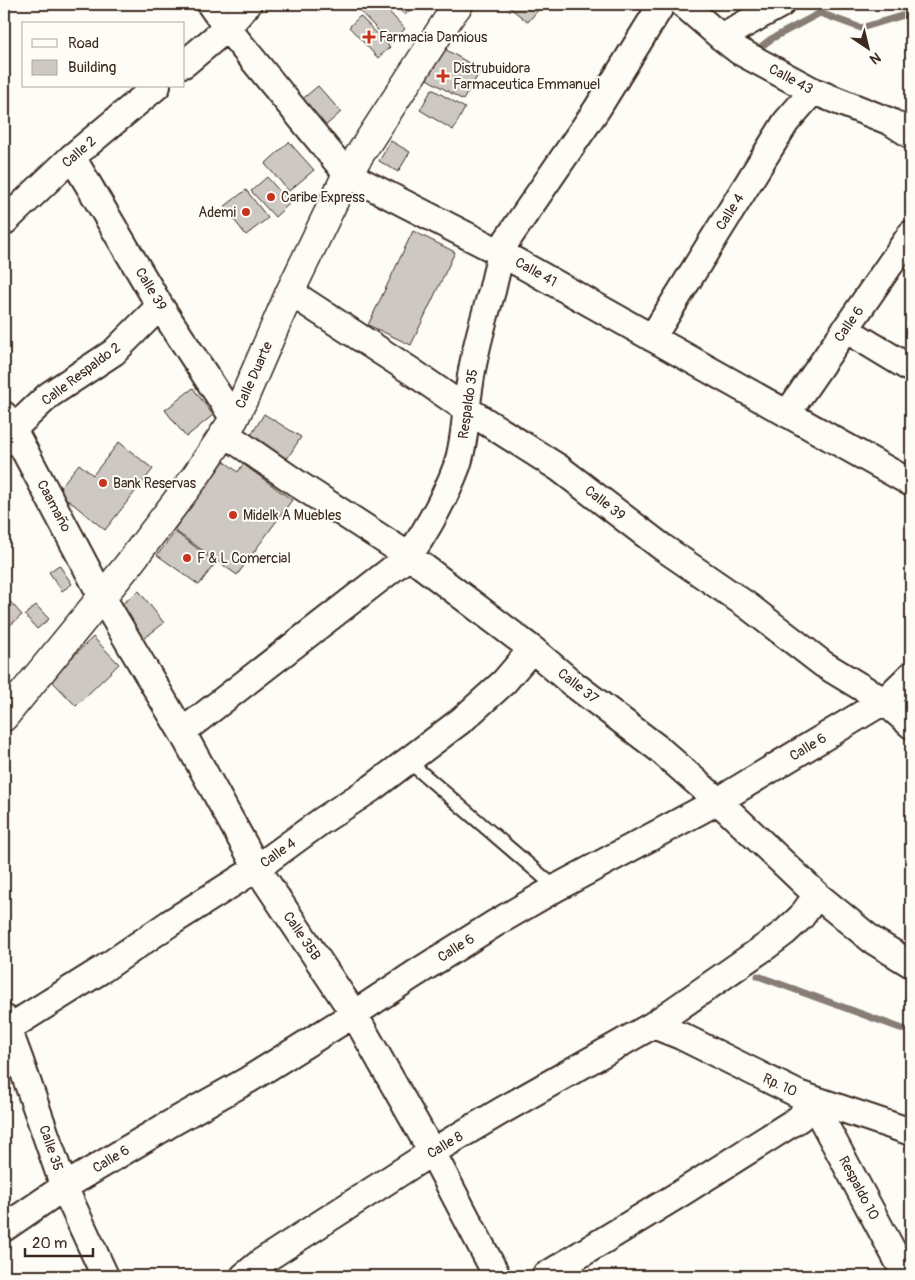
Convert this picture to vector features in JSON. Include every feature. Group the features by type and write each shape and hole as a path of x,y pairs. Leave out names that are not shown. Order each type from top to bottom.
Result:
{"street":[{"name":"Calle 41","path":"210,4 227,28 347,174 501,253 911,483"},
{"path":"185,63 227,28 248,4"},
{"name":"Calle Duarte","path":"4,717 128,565 195,477 229,426 244,398 290,292 347,174 459,4"},
{"name":"Respaldo 35","path":"182,732 409,556 426,531 457,465 464,440 470,382 480,333 501,253 513,230 597,109 662,4"},
{"name":"Calle 43","path":"683,4 739,51 813,91 891,122 911,135"},
{"path":"721,37 781,4"},
{"name":"Calle 2","path":"4,222 72,157 155,88"},
{"name":"Calle 4","path":"652,338 786,122 813,91"},
{"name":"Calle 39","path":"72,157 229,426"},
{"name":"Calle 6","path":"787,414 911,234"},
{"name":"Calle 39","path":"290,292 466,409 559,468 662,547 748,606 823,664 884,701 911,725"},
{"name":"Calle Respaldo 2","path":"7,429 49,395 114,352 160,306"},
{"path":"845,330 911,369"},
{"name":"Calle 37","path":"229,426 301,486 409,556 532,649 580,689 659,749 718,801 817,895 872,940 911,964"},
{"name":"Caamaño","path":"7,429 102,597"},
{"name":"Calle 35B","path":"102,597 182,732 257,868 354,1014 432,1152 497,1276"},
{"name":"Calle 4","path":"5,1026 102,969 257,868 320,822 372,788 463,719 504,682 532,649"},
{"name":"Calle 6","path":"4,1228 64,1187 248,1080 494,924 556,888 718,801 884,701 911,675"},
{"name":"Calle 8","path":"244,1276 261,1262 432,1152 653,1025 785,932 801,917 817,895"},
{"name":"Rp. 10","path":"653,1025 680,1036 798,1094 911,1132"},
{"name":"Calle 35","path":"5,1026 64,1187 105,1276"},
{"path":"545,1276 800,1118 811,1099"},
{"name":"Respaldo 10","path":"811,1099 906,1276"}],"lane":[{"path":"408,761 556,888"}],"building":[{"path":"361,4 382,4 405,29 390,43 357,8"},
{"path":"393,4 416,4 405,15"},
{"path":"505,4 543,4 528,22"},
{"name":"Farmacia Damious","path":"360,16 390,47 378,58 349,27"},
{"path":"443,48 481,70 463,100 425,78"},
{"path":"318,86 341,112 323,128 300,101"},
{"path":"432,89 465,108 453,130 420,110"},
{"path":"391,141 410,152 398,172 379,161"},
{"path":"289,142 314,170 289,191 265,164"},
{"name":"Caribe Express","path":"267,177 290,203 275,217 251,191"},
{"name":"Ademi","path":"246,190 268,218 246,235 224,207"},
{"path":"413,231 455,252 411,345 368,325"},
{"path":"193,388 213,415 186,437 165,410"},
{"path":"264,414 301,437 287,459 250,437"},
{"name":"Bank Reservas","path":"119,442 153,469 105,530 57,491 79,464 93,475"},
{"name":"Midelk A Muebles","path":"224,461 238,472 243,464 292,500 237,575 174,530"},
{"name":"F & L Comercial","path":"175,532 216,562 199,585 157,555"},
{"path":"59,565 72,584 62,591 49,572"},
{"path":"139,591 164,623 142,640 117,608"},
{"path":"6,597 22,615 8,627 4,622 4,599"},
{"path":"36,605 49,619 37,629 25,615"},
{"path":"93,637 119,664 76,706 50,679"},
{"path":"4,760 10,767 4,774"}],"waterway":[{"path":"754,52 771,39 820,13 861,28 911,13"},
{"path":"758,976 911,1032"}],"place":[{"name":"Farmacia Damious","path":"369,37"},
{"name":"Distrubuidora Farmaceutica Emmanuel","path":"443,76"},
{"name":"Caribe Express","path":"271,197"},
{"name":"Ademi","path":"246,212"},
{"name":"Bank Reservas","path":"103,483"},
{"name":"Midelk A Muebles","path":"233,515"},
{"name":"F & L Comercial","path":"187,558"}]}
